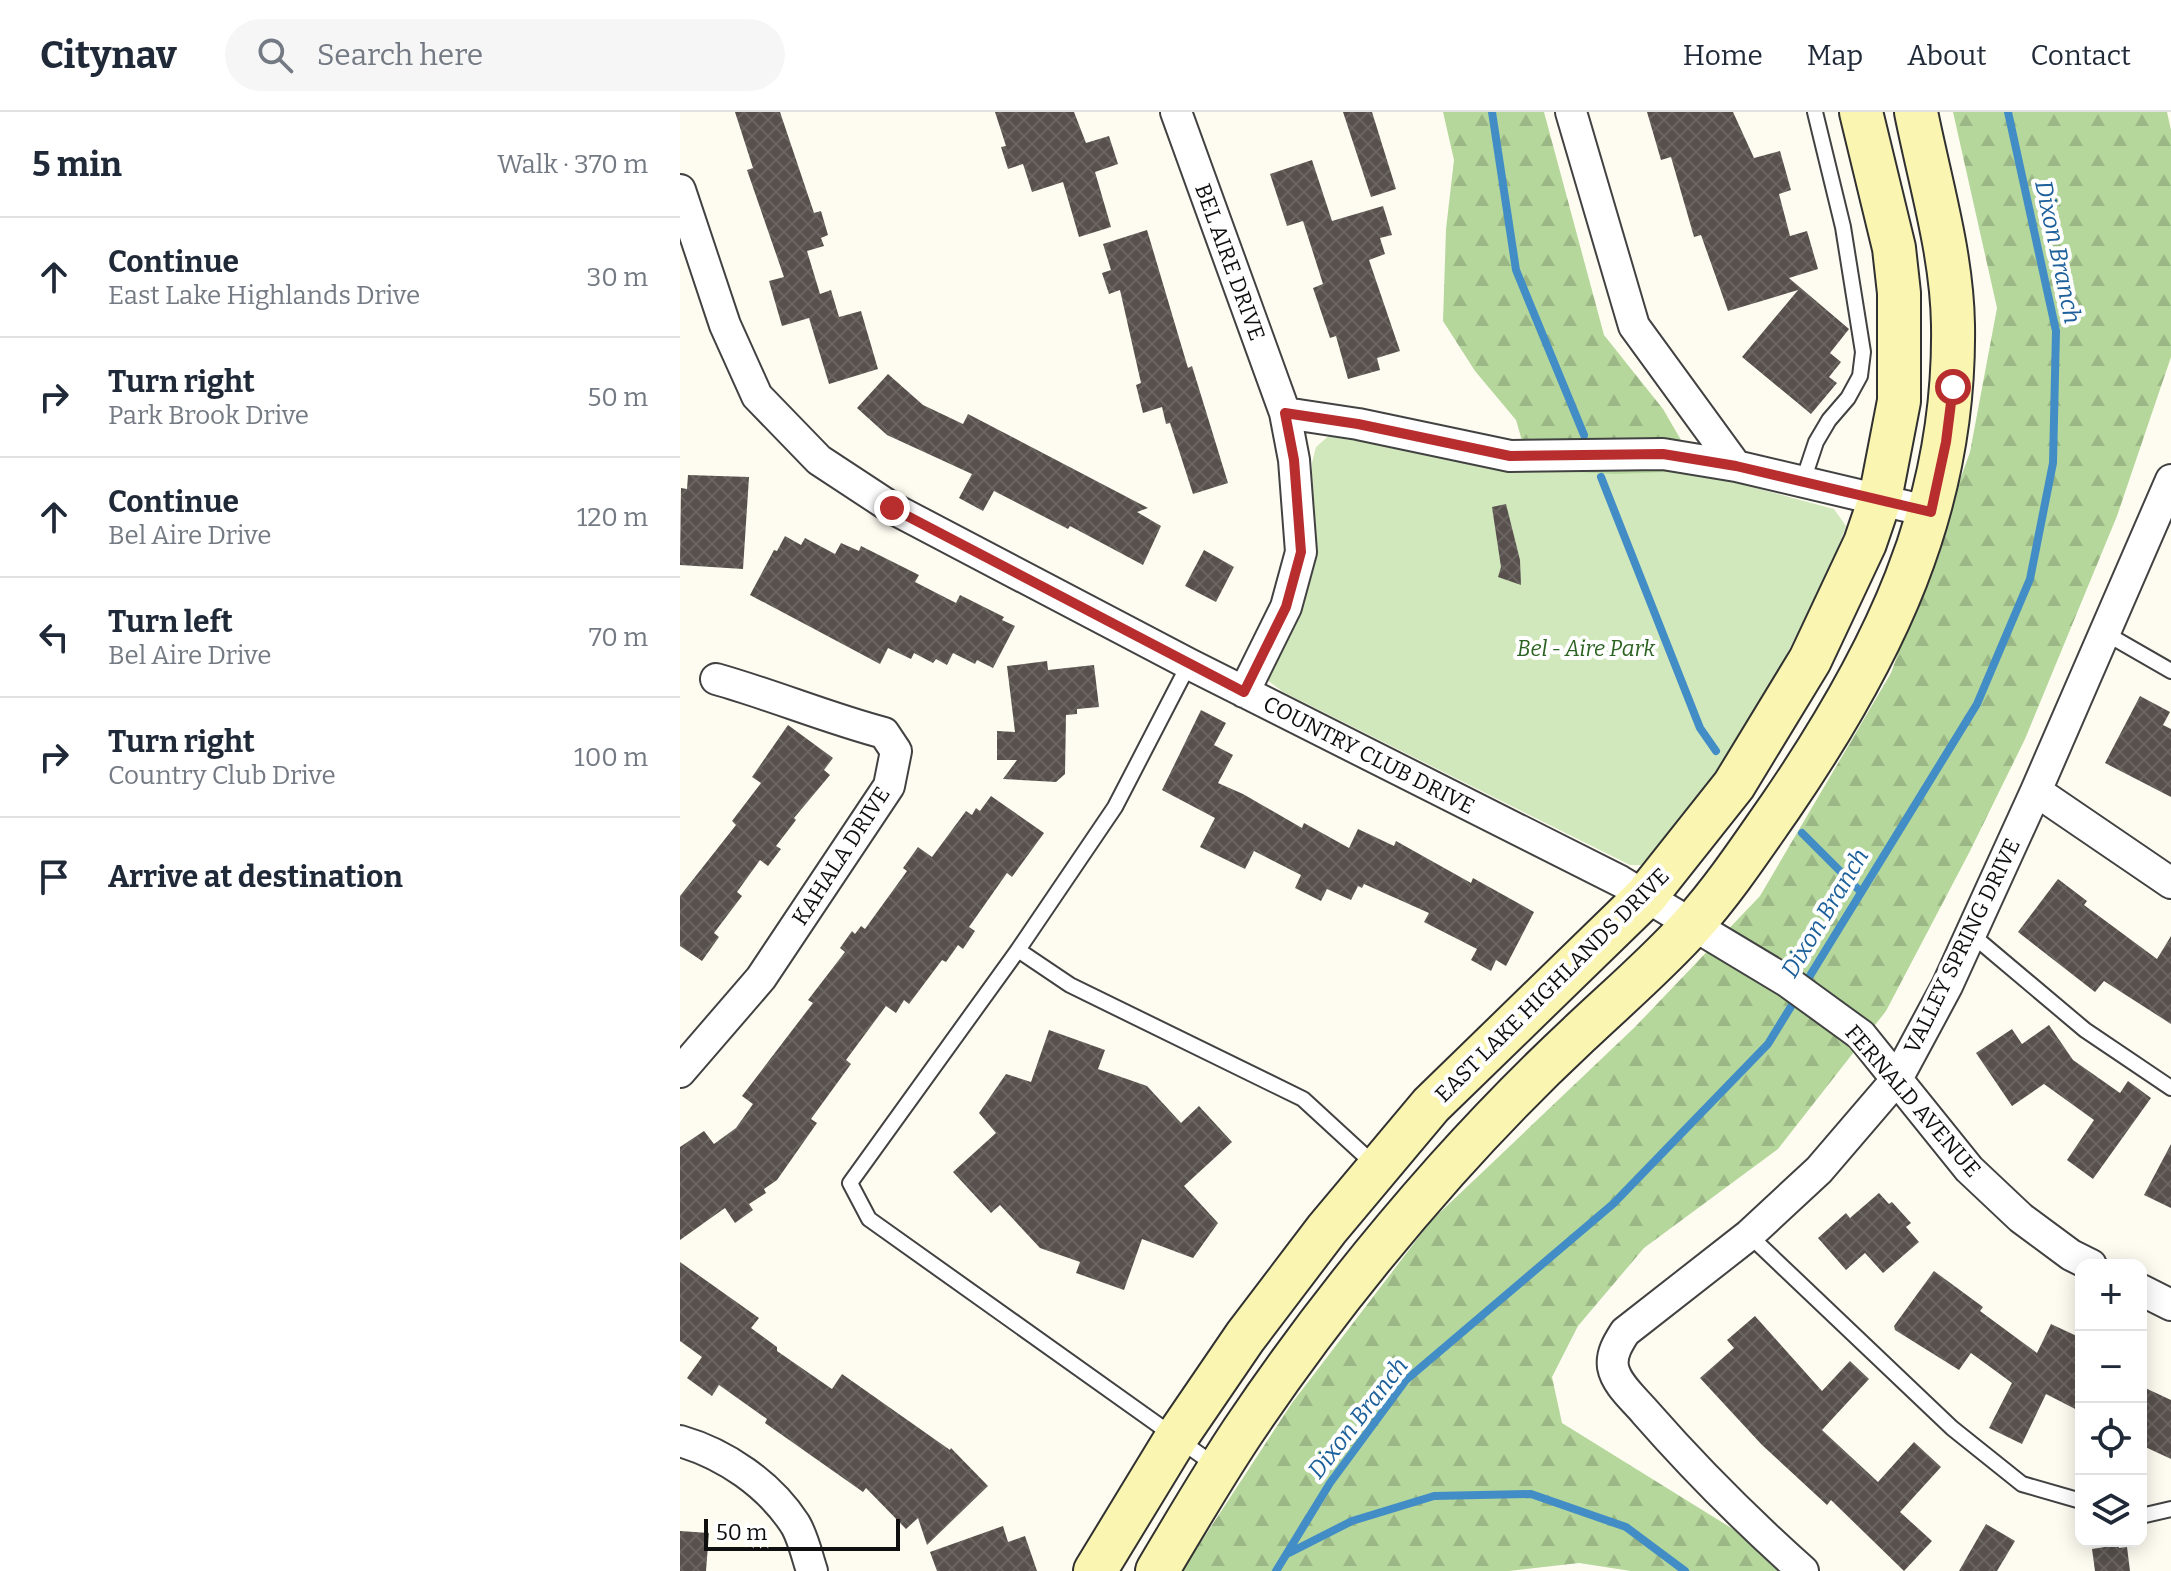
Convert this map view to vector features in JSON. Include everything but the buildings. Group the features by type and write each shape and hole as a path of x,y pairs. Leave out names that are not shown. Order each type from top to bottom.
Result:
{"main road":[{"name":"EAST LAKE HIGHLANDS DRIVE","path":"1095,1571 1176,1438 1245,1337 1377,1167 1431,1105 1646,896 1727,795 1810,660 1865,543 1880,499 1899,401 1899,293 1894,248 1861,112"},
{"path":"1157,1571 1219,1468 1321,1322 1445,1170 1541,1071 1694,923 1733,875 1806,768 1856,685 1908,578 1931,512 1946,442 1953,387 1954,321 1947,258 1916,112"}],"street":[{"name":"BEL AIRE DRIVE","path":"1176,112 1285,413 1294,460 1301,552 1286,607 1244,692"},
{"path":"1571,112 1634,326 1736,466"},
{"name":"COUNTRY CLUB DRIVE","path":"680,190 725,325 757,396 819,460 892,508 1189,664 1646,896"},
{"path":"1285,413 1358,424 1510,456 1663,454 1736,466 1931,512"},
{"name":"VALLEY SPRING DRIVE","path":"1803,1571 1756,1530 1680,1452 1619,1381 1613,1367 1615,1350 1625,1332 1749,1235 1819,1170 1897,1079 1971,934 2171,482"},
{"name":"KAHALA DRIVE","path":"680,1072 761,978 889,786 896,751 884,733 836,720 774,695 716,679"},
{"path":"2036,791 2171,883"},
{"name":"FERNALD AVENUE","path":"1646,896 1751,959 1825,1007 1861,1035 1969,1169 2021,1218 2079,1259"},
{"path":"2147,1293 2171,1305"},
{"path":"680,1441 697,1446 759,1482 796,1525 812,1571"}],"lane":[{"path":"1803,481 1816,442 1860,376 1863,352 1843,227 1815,112"},
{"path":"2105,633 2171,671"},
{"path":"1189,664 1115,807 1018,950 850,1183 869,1219 1219,1468"},
{"path":"1971,934 2085,1030 2171,1088"},
{"path":"1018,950 1070,985 1303,1099 1377,1167"},
{"path":"1749,1235 1975,1447 2022,1484 2075,1499"},
{"path":"2147,1515 2171,1509"}],"green space":[{"path":"1443,112 1544,112 1604,335 1663,409 1721,509 1554,551 1516,420 1475,371 1443,321 1446,229 1454,160"},
{"path":"1953,112 2167,112 2171,130 2171,357 2117,516 2025,739 1886,1011 1778,1149 1644,1248 1578,1326 1552,1377 1562,1423 1741,1534 1780,1571 1631,1571 1579,1563 1509,1571 1182,1571 1292,1403 1431,1221 1636,1026 1760,896 1891,673 1970,452 1997,308"},
{"name":"Bel - Aire Park","path":"1332,433 1520,469 1615,474 1667,472 1715,477 1834,509 1846,526 1830,569 1748,730 1652,865 1630,865 1283,692 1265,678 1312,522 1312,463 1316,447"}],"waterway":[{"path":"1492,112 1516,270 1584,435"},
{"name":"Dixon Branch","path":"1276,1571 1330,1483 1406,1380 1613,1204 1768,1044 1977,704 2030,579 2053,463 2056,331 2008,112"},
{"path":"1601,477 1700,728 1716,751"},
{"path":"1802,833 1861,892"},
{"path":"1289,1553 1352,1521 1434,1496 1531,1494 1626,1527 1685,1571"}],"route":[{"path":"892,508 1244,692 1286,607 1301,552 1294,460 1285,413 1358,424 1510,456 1663,454 1736,466 1931,512 1946,442 1953,387"}]}
